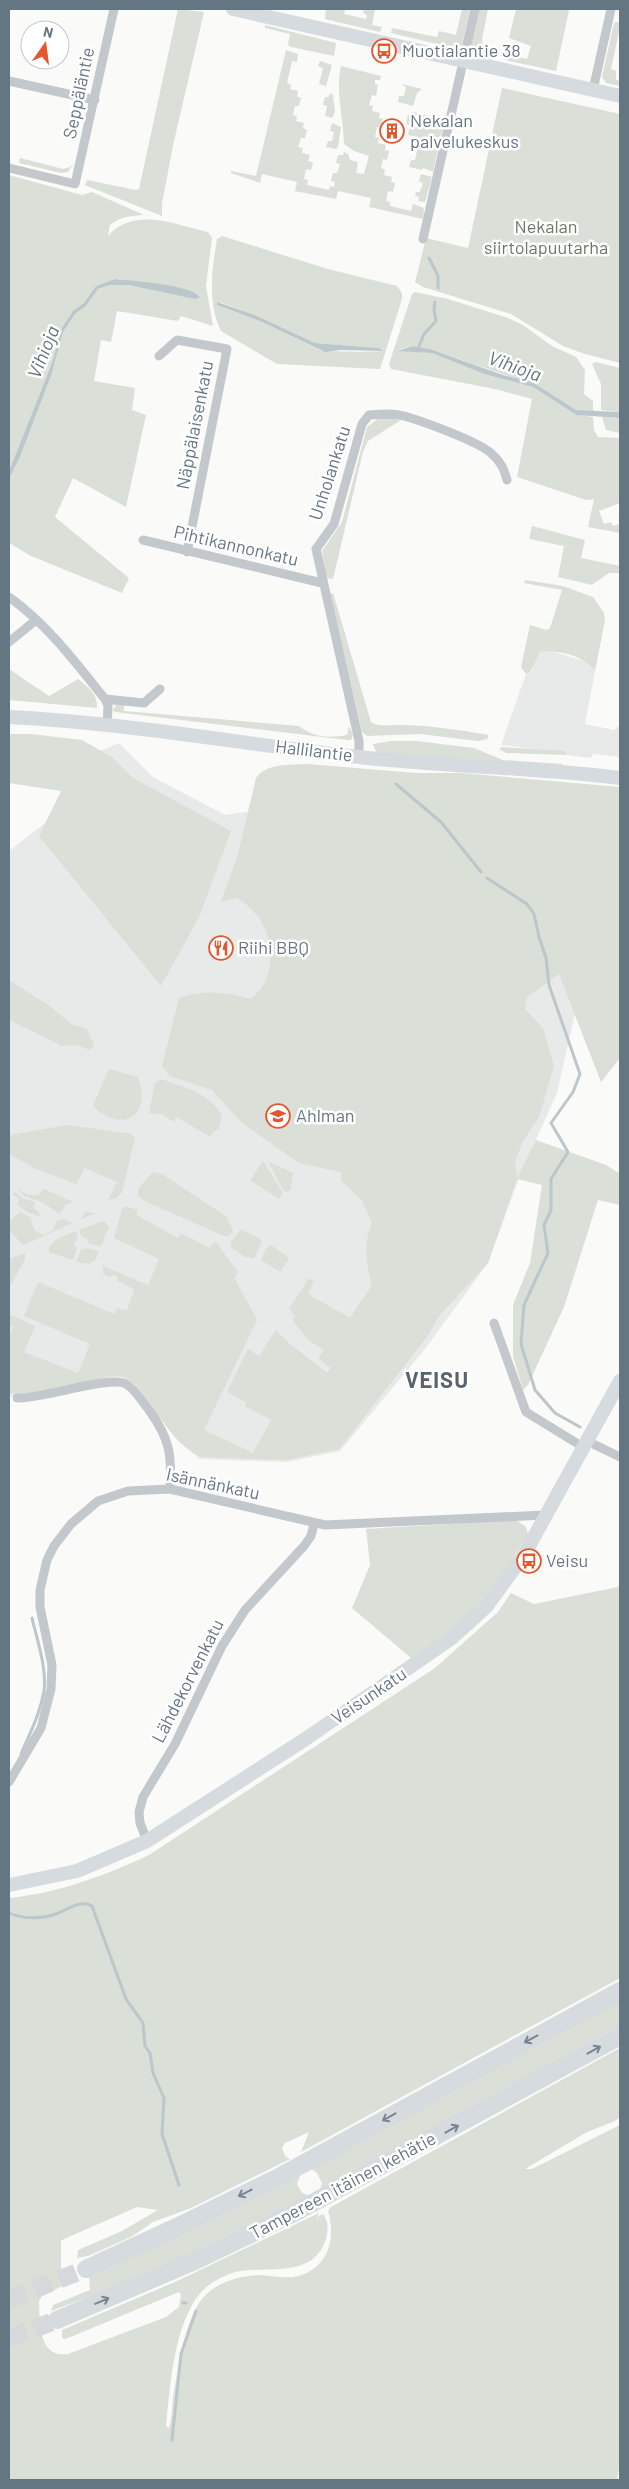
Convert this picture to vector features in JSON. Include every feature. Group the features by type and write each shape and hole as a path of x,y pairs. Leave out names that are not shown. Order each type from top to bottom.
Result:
{"highway":[{"path":"86,2269 279,2177 620,1991"},
{"name":"Tampereen itäinen kehätie","path":"57,2320 197,2260 294,2213 620,2036"}],"street":[{"name":"Seppäläntie","path":"9,168 75,184 114,9"},
{"path":"233,9 620,96"},
{"path":"423,239 474,9"},
{"path":"592,90 611,9"},
{"path":"9,81 95,100"},
{"name":"Näppälaisenkatu","path":"159,356 178,340 227,349 187,552"},
{"name":"Unholankatu","path":"359,757 359,741 316,550 334,524 362,424 369,415 384,413 405,416 473,442 491,452 504,466 507,480"},
{"name":"Pihtikannonkatu","path":"143,540 322,583"},
{"path":"9,596 36,620 68,654 105,699 108,706 106,725"},
{"path":"9,642 36,620"},
{"path":"105,699 144,703 160,690"},
{"name":"Hallilantie","path":"9,717 106,725 359,757 620,778"},
{"path":"494,1324 526,1412 585,1444 620,1457"},
{"name":"Veisunkatu","path":"9,1885 77,1871 147,1841 304,1740 452,1638 474,1619 497,1593 524,1555 620,1380"},
{"path":"17,1398 30,1398 107,1382 122,1382 128,1385 152,1414 166,1438 171,1455 170,1489"},
{"name":"Isännänkatu","path":"9,1782 41,1728 50,1697 52,1665 40,1607 40,1590 47,1560 54,1546 71,1524 98,1501 128,1491 170,1489 314,1524 546,1515"},
{"name":"Lähdekorvenkatu","path":"147,1841 140,1823 139,1812 143,1796 175,1744 222,1646 245,1610 308,1541 314,1524"}],"shaded area":[{"path":"115,279 173,286 185,289 200,297 195,299 129,285 110,285 98,289 86,306 75,314 63,332 51,376 20,457 9,479 9,471 52,363 62,328 73,311 84,303 96,286"},
{"path":"217,302 255,315 315,343 379,348 383,351 341,350 325,352 262,322 217,305"},
{"path":"413,346 430,349 503,375 532,382 576,410 620,412 620,418 576,415 533,387 484,374 432,353 397,351"},
{"path":"551,651 588,662 595,671 585,724 614,730 620,725 620,757 593,754 591,758 567,755 567,753 501,745 526,674 531,673 539,652"},
{"name":"Ahlman","path":"119,743 153,777 225,815 412,788 469,833 578,1000 557,1093 520,1175 488,1263 425,1349 340,1451 287,1462 200,1459 176,1439 135,1385 124,1377 106,1378 25,1400 9,1396 9,851 77,798 60,768"}],"green space":[{"path":"178,9 204,12 174,141 162,203 162,216 85,185 87,180 139,189"},
{"path":"326,9 345,10 344,14 366,19 367,15 363,13 364,9 375,9 372,25 382,27 380,32 325,19"},
{"path":"462,9 470,9 462,45 458,49 391,33 392,28 437,37 439,31 456,35"},
{"path":"479,9 488,9 482,40 484,51 493,53 494,48 497,49 496,58 477,54 471,46"},
{"path":"516,9 569,10 556,71 505,60 507,54 527,59 531,46 509,38"},
{"path":"614,23 620,23 620,27 611,69 616,71 616,80 620,81 620,86 606,83 602,77"},
{"path":"265,25 336,43 334,56 291,47 288,45 290,34 265,28"},
{"path":"286,50 298,54 297,62 292,61 287,83 291,85 290,89 298,91 297,97 301,98 299,106 295,106 293,115 297,116 296,121 304,123 303,128 307,130 305,138 301,138 298,147 303,148 302,153 310,155 308,161 313,162 311,170 306,169 304,179 308,180 307,185 329,190 330,186 334,187 335,182 331,181 333,173 337,173 340,164 336,163 338,155 343,155 344,152 348,154 350,160 358,162 356,173 364,174 369,156 354,151 344,144 339,76 341,66 381,76 380,80 375,80 375,84 378,85 376,96 372,95 369,105 373,106 372,111 380,113 379,118 383,119 381,128 377,127 375,137 379,138 378,143 386,145 385,150 389,151 387,160 383,159 381,168 385,170 384,175 392,177 391,182 395,183 393,192 388,191 386,201 390,202 390,206 411,211 413,204 424,208 423,219 369,207 371,198 338,191 336,199 295,191 297,182 262,174 260,183 231,173 231,171 256,176"},
{"path":"320,61 332,65 326,86 319,84 323,68 318,66"},
{"path":"402,84 422,89 417,93 413,106 398,102 399,96 404,96 406,87"},
{"name":"Nekalan siirtolapuutarha","path":"502,88 620,114 620,363 563,346 511,314 423,287 415,282 426,238 468,248"},
{"path":"330,93 333,95 335,112 332,118 325,116 327,106 323,105 325,97 329,97"},
{"path":"413,112 445,120 439,142 408,135 410,125 406,124 408,115 412,116"},
{"path":"332,123 341,127 338,147 336,149 326,147 328,141 332,141 334,132 330,131"},
{"path":"415,142 438,148 433,172 423,168 422,170 409,167 411,160 415,160 417,151 413,150"},
{"path":"20,158 63,169 70,167 74,162 68,172 61,173 19,163"},
{"path":"421,174 432,177 425,202 418,201 419,197 415,196 416,192 420,192 423,183 419,181"},
{"path":"9,175 82,195 92,192 144,215 127,217 114,222 110,225 108,236 119,227 130,222 156,220 208,232 212,238 206,286 213,326 181,316 178,321 117,311 111,342 101,340 94,381 135,388 132,410 146,415 126,507 73,478 55,517 129,578 122,593 31,556 9,543 9,479 20,457 51,376 63,332 75,314 86,306 98,289 110,285 129,285 200,297 197,294 180,288 115,279 96,286 84,303 72,313 62,329 52,363 9,471"},
{"path":"222,236 328,269 397,286 402,293 402,299 380,369 277,364 221,331 212,297 212,274 217,239","holes":["219,302 255,315 315,343 379,348 383,351 320,350 262,322 225,308"]},
{"path":"415,292 448,299 508,318 523,325 552,346 576,357 585,370 584,394 593,401 593,411 576,410 541,390 514,378 430,349 413,346 397,350 432,353 484,374 533,387 574,414 593,417 594,430 598,437 620,438 620,503 599,511 604,524 611,522 613,526 620,524 620,533 588,527 594,499 586,500 517,477 532,399 495,389 391,369 389,364 412,294"},
{"path":"595,362 620,368 620,412 601,410 601,384 592,364"},
{"path":"380,417 401,420 368,441 363,452 333,579 326,578 322,551 342,522 367,427"},
{"path":"602,417 620,418 620,433 606,430"},
{"path":"532,526 585,540 581,558 620,566 620,573 609,573 592,585 558,577 564,546 529,539"},
{"path":"525,580 563,586 593,597 604,613 605,620 595,671 577,657 563,653 540,652 530,673 526,674 521,667 530,625 547,630 550,628 562,590 524,583"},
{"path":"333,593 371,722 380,725 421,726 489,735 487,739 478,741 420,734 367,736 362,732 330,594"},
{"path":"9,669 49,696 78,679 94,695 97,708 9,700"},
{"path":"113,704 124,705 124,711 299,726 311,733 322,736 347,735 349,726 353,735 351,740 347,740 115,712 112,710 116,706"},
{"path":"9,734 31,734 82,740 112,757 133,778 231,831 200,915 161,986 39,836 61,791 9,783"},
{"path":"391,741 416,741 474,748 503,760 563,764 560,767 376,752 373,744"},
{"path":"502,747 563,751 567,755 506,753 499,749"},
{"path":"307,764 416,773 461,773 620,787 620,1058 601,1082 559,974 527,997 525,1009 543,1028 554,1066 539,1117 523,1141 515,1161 517,1178 536,1140 606,1165 620,1174 620,1205 598,1200 564,1307 528,1385 523,1390 513,1356 513,1305 530,1263 542,1185 517,1179 488,1263 439,1316 427,1337 339,1449 287,1460 202,1457 189,1450 178,1440 140,1390 122,1377 107,1377 40,1392 9,1393 9,1336 13,1327 9,1325 9,1317 11,1315 35,1326 24,1352 78,1373 90,1344 24,1316 38,1282 114,1314 117,1308 127,1311 134,1289 117,1281 118,1277 113,1274 110,1277 103,1274 103,1266 148,1285 159,1259 114,1238 122,1209 125,1206 138,1210 136,1215 178,1238 181,1233 209,1248 215,1241 238,1272 235,1279 257,1320 204,1430 253,1453 271,1420 245,1406 247,1403 227,1392 248,1349 259,1356 276,1330 290,1344 327,1373 331,1368 318,1358 324,1350 308,1340 293,1321 295,1316 289,1309 309,1278 314,1282 308,1294 350,1318 372,1285 368,1269 366,1246 372,1223 362,1201 341,1180 341,1172 299,1163 242,1123 212,1090 170,1076 162,1066 179,998 197,993 215,993 252,999 265,982 271,956 267,933 262,923 247,905 237,898 221,902 238,854 256,778 260,773 272,767"},
{"path":"9,980 51,1007 71,1024 87,1029 94,1046 90,1050 76,1045 62,1046 9,1020"},
{"path":"109,1069 138,1077 141,1102 138,1111 132,1117 124,1120 115,1119 104,1115 93,1106"},
{"path":"159,1080 189,1089 205,1097 217,1108 222,1116 219,1129 214,1131 210,1137 177,1117 174,1122 162,1114 149,1113 155,1083"},
{"path":"68,1125 132,1134 135,1138 122,1192 117,1198 108,1200 117,1182 85,1168 76,1184 34,1168 9,1154 9,1137 14,1134"},
{"path":"263,1161 283,1193 279,1199 250,1180"},
{"path":"268,1161 293,1173 291,1189 287,1192 283,1190"},
{"path":"153,1172 162,1174 227,1217 233,1231 229,1236 224,1236 149,1203 138,1196 138,1189"},
{"path":"16,1188 26,1194 38,1196 44,1189 73,1202 65,1205 60,1214 42,1202 24,1196"},
{"path":"15,1192 22,1198 35,1202 33,1208 39,1212 40,1216 27,1212 17,1204 19,1199 12,1194"},
{"path":"20,1212 30,1217 34,1230 43,1235 53,1230 57,1221 64,1219 73,1223 23,1245 9,1230 9,1222"},
{"path":"85,1212 95,1213 80,1220"},
{"path":"104,1221 109,1227 101,1246 89,1244 88,1240 81,1236 79,1230"},
{"path":"241,1229 261,1239 262,1242 254,1258 245,1257 231,1247 231,1242"},
{"path":"75,1231 78,1237 74,1245 77,1249 73,1260 49,1252 55,1241"},
{"path":"271,1245 289,1258 280,1272 261,1260 267,1247"},
{"path":"88,1248 99,1252 96,1259 89,1264 76,1262 81,1250"},
{"path":"25,1253 25,1260 9,1288 9,1259"},
{"path":"516,1520 526,1527 528,1534 493,1591 448,1634 411,1658 352,1608 370,1565 366,1529"},
{"path":"620,1583 620,1978 301,2152 309,2132 285,2143 282,2148 285,2156 290,2159 191,2208 153,2222 131,2237 88,2256 77,2258 78,2250 122,2231 158,2210 137,2207 64,2239 61,2241 61,2267 66,2284 41,2297 39,2302 41,2329 46,2345 51,2351 58,2354 68,2354 166,2317 179,2307 181,2295 179,2292 68,2338 64,2339 62,2337 62,2330 175,2282 319,2213 316,2224 319,2216 323,2214 328,2229 326,2239 320,2252 311,2260 300,2266 235,2272 217,2280 202,2291 185,2320 179,2337 169,2393 166,2426 169,2428 177,2374 186,2333 196,2309 208,2293 221,2284 245,2276 289,2277 309,2272 317,2266 328,2250 331,2231 328,2211 331,2207 620,2048 620,2117 615,2121 587,2132 525,2169 532,2169 620,2125 620,2462 617,2480 9,2480 9,1898 63,1888 115,1870 149,1855 435,1668 498,1612 511,1593 534,1604 618,1587"},
{"path":"620,1999 620,2026 320,2190 322,2183 317,2173 311,2169"},
{"path":"300,2176 297,2184 302,2193 310,2196 223,2240 99,2293 51,2311 53,2305 90,2290 89,2275"}],"waterway":[{"path":"429,258 438,276 438,288"},
{"path":"418,349 424,334 436,321 435,302"},
{"path":"396,784 441,822 481,872"},
{"path":"487,878 527,904 534,914 546,958 549,985 580,1074 573,1092 551,1123 568,1152 551,1179 551,1210 544,1225 548,1253 524,1305 521,1344 535,1390 555,1413 580,1427"},
{"path":"21,1754 37,1716 45,1682 43,1664 32,1618"},
{"path":"9,1913 26,1917 50,1916 78,1904 92,1906 126,1999 143,2023 145,2046 150,2053 153,2073 164,2098 162,2134 179,2185"},
{"path":"172,2440 181,2354 196,2311"}],"tunnel":[{"path":"9,2299 86,2269"},
{"path":"9,2338 57,2320"}],"place":[{"name":"Muotialantie 38","path":"384,51"},
{"name":"Nekalan palvelukeskus","path":"392,131"},
{"name":"Riihi BBQ","path":"221,948"},
{"name":"Ahlman","path":"278,1116"},
{"name":"Veisu","path":"529,1561"}],"district":[{"name":"VEISU","path":"437,1380"}],"water label":[{"name":"Vihioja","path":"43,352"},
{"name":"Vihioja","path":"515,366"}]}
